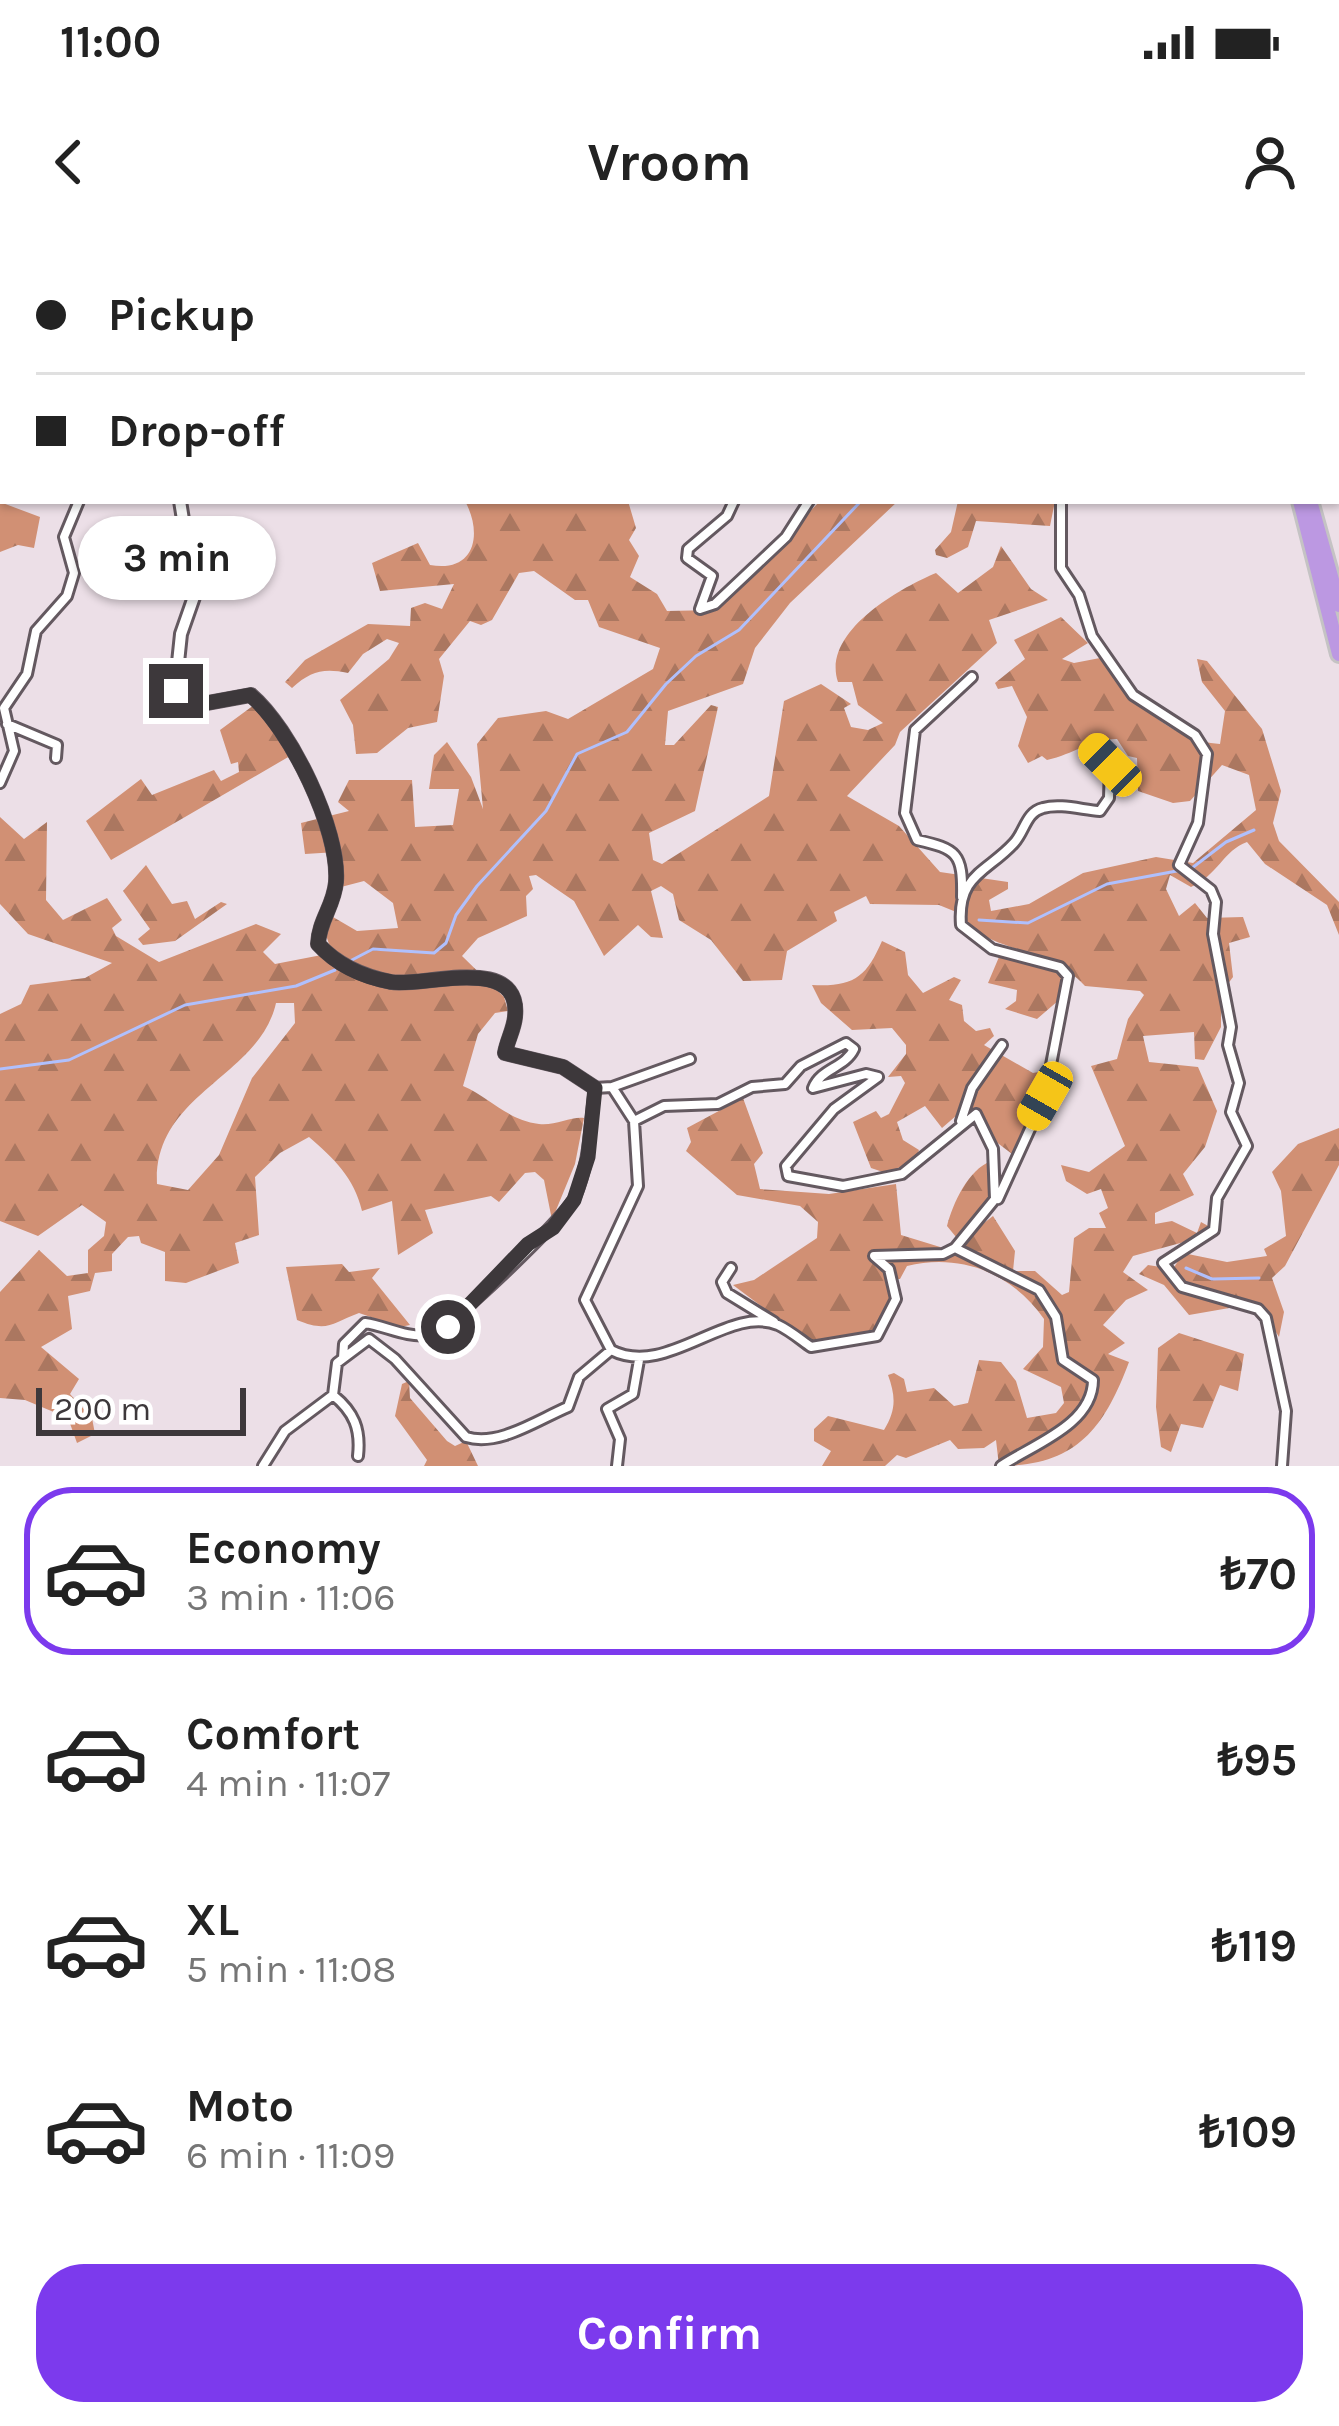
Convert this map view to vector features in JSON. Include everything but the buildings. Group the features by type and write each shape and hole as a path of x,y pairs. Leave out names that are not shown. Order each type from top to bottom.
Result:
{"highway":[{"path":"1301,504 1339,654"},
{"path":"1311,504 1339,605"}],"street":[{"path":"0,784 14,751 4,708 27,674 36,632 67,596 74,573 64,537 78,504"},
{"path":"180,504 195,594 181,634 176,691 191,706 250,695 306,774 337,864 333,906 320,922 318,944 338,965 392,982 458,975 496,982 512,997 515,1017 505,1053 563,1067 595,1088 612,1087 690,1059"},
{"path":"733,504 727,516 688,549 690,560 711,571 700,609 715,604 786,537 807,504"},
{"path":"1060,504 1061,568 1078,595 1092,636 1133,695 1195,734 1207,754 1198,824 1180,865 1216,902 1213,934 1231,1027 1228,1046 1239,1082 1231,1112 1247,1150 1222,1185 1214,1230 1162,1263 1182,1287 1258,1309 1266,1318 1286,1411 1282,1466"},
{"path":"731,1268 722,1282 728,1293 811,1347 877,1336 896,1300 889,1269 874,1256 923,1257 955,1248 990,1210 1045,1096 1068,976 1060,967 992,949 961,925 957,856 946,844 917,840 905,813 915,730 972,676"},
{"path":"5,724 57,745 56,758"},
{"path":"962,904 979,868 1016,841 1032,812 1048,806 1100,811 1112,781 1110,765 1091,747"},
{"path":"634,1121 664,1106 718,1104 752,1087 785,1084 801,1066 846,1043 854,1049 850,1058 817,1078 813,1088 866,1074 878,1077 834,1109 786,1166 788,1176 843,1186 902,1174 961,1121 979,1115 993,1149 998,1186 990,1210"},
{"path":"961,1121 972,1088 1002,1045"},
{"path":"612,1087 634,1121 638,1186 585,1300 611,1351 639,1360 740,1326 775,1323"},
{"path":"344,1359 344,1344 364,1323 418,1335 448,1327 528,1244 553,1228 574,1200 588,1157 595,1088"},
{"path":"955,1248 1039,1290 1055,1317 1064,1360 1093,1380 1085,1407 1072,1422 1001,1466"},
{"path":"333,1395 335,1369 360,1342 379,1342 466,1437 481,1441 509,1436 538,1416 568,1407 579,1377 611,1351"},
{"path":"617,1466 620,1439 607,1409 633,1394 639,1360"},
{"path":"333,1395 349,1408 359,1430 358,1456"},
{"path":"263,1466 293,1423 333,1395"}],"green space":[{"path":"0,504 40,517 34,548 18,545 0,552"},
{"path":"466,504 629,504 636,528 629,540 639,556 630,577 657,594 667,611 715,610 817,504 895,504 790,603 755,648 743,684 668,711 665,745 674,745 711,705 718,707 695,811 649,833 653,860 662,864 769,796 784,701 821,684 851,704 844,708 851,727 868,730 883,723 858,705 852,682 838,682 836,664 852,629 903,589 936,573 958,593 993,567 1001,546 1031,589 1048,600 989,620 997,643 900,732 895,745 847,796 899,826 940,872 1008,882 1008,889 989,900 991,911 1029,904 1083,873 1156,857 1193,863 1256,810 1249,775 1222,765 1190,801 1173,803 1138,791 1137,758 1128,756 1117,739 1028,763 1018,746 1027,717 1012,686 998,689 995,683 1025,659 1014,640 1061,617 1088,643 1062,659 1074,663 1100,658 1137,701 1168,726 1220,744 1225,711 1202,682 1197,659 1207,661 1262,729 1281,791 1273,823 1279,841 1339,902 1339,935 1327,905 1265,864 1247,842 1191,887 1170,875 1166,889 1179,916 1195,903 1207,918 1243,917 1250,937 1229,943 1233,977 1221,993 1221,1027 1204,1060 1195,1059 1194,1032 1143,1036 1149,1062 1198,1067 1217,1111 1205,1147 1183,1174 1194,1195 1155,1213 1155,1224 1172,1221 1197,1233 1201,1222 1210,1227 1206,1236 1133,1256 1123,1272 1148,1290 1126,1300 1103,1325 1125,1343 1108,1354 1129,1362 1109,1407 1084,1439 1067,1451 1026,1464 999,1466 996,1440 984,1448 958,1449 950,1440 906,1458 897,1455 885,1466 822,1466 831,1451 814,1441 814,1429 828,1416 884,1430 894,1403 888,1375 894,1373 904,1379 907,1392 934,1388 954,1406 968,1403 979,1360 1001,1362 1016,1381 1027,1418 1056,1413 1064,1403 1061,1387 1023,1369 1043,1347 1044,1319 1017,1289 984,1270 927,1263 907,1266 900,1279 887,1279 894,1296 875,1332 813,1345 733,1285 754,1280 817,1238 818,1222 800,1206 737,1195 686,1151 691,1142 687,1128 743,1098 763,1153 754,1164 760,1189 829,1194 896,1184 901,1235 963,1254 966,1237 993,1216 1015,1251 1013,1271 1035,1271 1062,1295 1069,1292 1074,1238 1089,1228 1106,1228 1099,1213 1108,1208 1101,1189 1087,1194 1066,1181 1061,1165 1089,1172 1125,1146 1091,1066 1117,1059 1128,1019 1144,995 1085,986 1059,966 982,935 968,926 966,916 939,905 870,904 866,896 834,912 837,921 787,951 782,980 743,981 711,940 679,920 673,894 661,886 651,891 663,938 651,937 638,925 604,956 574,901 536,875 529,876 533,889 526,896 527,916 478,938 462,956 504,997 508,1011 495,1013 478,1034 463,1086 528,1122 584,1118 575,1164 552,1220 544,1180 535,1172 525,1173 499,1202 491,1196 425,1210 433,1233 398,1255 392,1201 362,1211 348,1178 309,1137 280,1153 255,1177 259,1235 235,1243 239,1263 186,1283 165,1281 165,1252 141,1243 139,1236 128,1237 112,1254 112,1271 95,1273 90,1291 68,1296 72,1329 41,1347 79,1379 70,1394 92,1418 95,1434 77,1443 68,1418 25,1400 0,1398 0,1292 39,1250 67,1276 88,1273 88,1250 104,1236 106,1222 82,1205 38,1236 0,1221 0,1014 21,1004 30,985 85,978 112,963 28,934 0,904 0,817 24,839 47,822 46,900 63,920 107,898 122,920 112,928 116,936 159,962 256,924 281,934 263,952 275,964 332,953 325,932 333,917 357,931 398,928 393,903 364,881 341,887 337,852 305,854 301,823 349,811 338,802 349,780 412,780 415,827 453,825 459,789 429,789 434,755 447,742 471,777 483,809 477,744 498,718 546,711 568,719 653,669 660,648 599,627 588,600 575,600 534,571 519,573 492,620 481,625 470,621 439,659 444,676 437,722 408,728 377,753 356,754 353,725 340,700 389,659 399,643 387,639 363,654 348,673 318,672 292,688 285,682 305,660 368,624 410,626 411,608 425,603 442,609 454,584 380,591 372,563 418,543 430,565 457,563 471,548 473,526","holes":["276,1003 294,1003 295,1023 252,1078 219,1155 188,1190 157,1184 160,1153 172,1128 250,1050 266,1029"]},
{"path":"957,504 1054,504 1050,526 976,521 968,547 947,558 936,555 951,532"},
{"path":"254,705 290,756 111,860 86,821 141,779 152,795 214,770 221,781 239,772 238,762 231,764 220,730"},
{"path":"146,865 172,904 187,901 195,919 221,902 227,904 175,941 143,945 138,939 150,929 123,891"},
{"path":"882,941 905,952 908,975 923,993 954,977 961,980 949,1000 962,1005 964,1021 976,1031 990,1028 994,1036 984,1045 1033,1073 1044,1071 1047,1080 1012,1154 995,1141 979,1109 957,1115 942,1128 925,1106 897,1122 903,1140 919,1150 915,1161 886,1173 871,1168 853,1122 876,1111 881,1118 889,1114 905,1083 901,1076 888,1077 906,1054 906,1045 892,1028 852,1030 821,1003 812,985 856,978"},
{"path":"999,957 1059,971 1065,986 1059,1000 1037,1019 1005,1009 1016,1001 1017,990 988,983"},
{"path":"1339,1128 1339,1165 1285,1266 1272,1278 1284,1312 1279,1337 1258,1303 1189,1315 1164,1285 1139,1274 1148,1265 1173,1269 1183,1253 1227,1262 1267,1256 1264,1249 1286,1236 1281,1191 1272,1172 1298,1144"},
{"path":"991,1161 990,1202 956,1237 947,1226 957,1198 975,1172"},
{"path":"342,1264 349,1272 380,1268 372,1278 410,1325 400,1327 359,1313 323,1326 297,1320 286,1267"},
{"path":"1179,1333 1244,1354 1238,1391 1220,1385 1203,1428 1181,1424 1171,1452 1161,1447 1156,1407 1158,1348"},
{"path":"409,1381 410,1398 447,1441 455,1446 466,1441 478,1466 424,1466 427,1460 395,1416 402,1384"}],"waterway":[{"path":"350,961 373,949 434,953 446,943 456,915 546,811 577,754 627,732 666,684 696,656 739,630 858,504"},
{"path":"1192,868 1226,842 1254,830"},
{"path":"979,920 1028,923 1107,884 1182,870"},
{"path":"0,1069 69,1060 185,1005 296,986 335,970"},
{"path":"1186,1268 1212,1279 1259,1278"}],"route":[{"path":"176,691 191,706 250,695 283,735 306,774 337,864 333,906 320,922 318,944 338,965 392,982 458,975 496,982 512,997 515,1017 505,1053 563,1067 595,1088 588,1157 574,1200 553,1228 528,1244 448,1327"}]}
